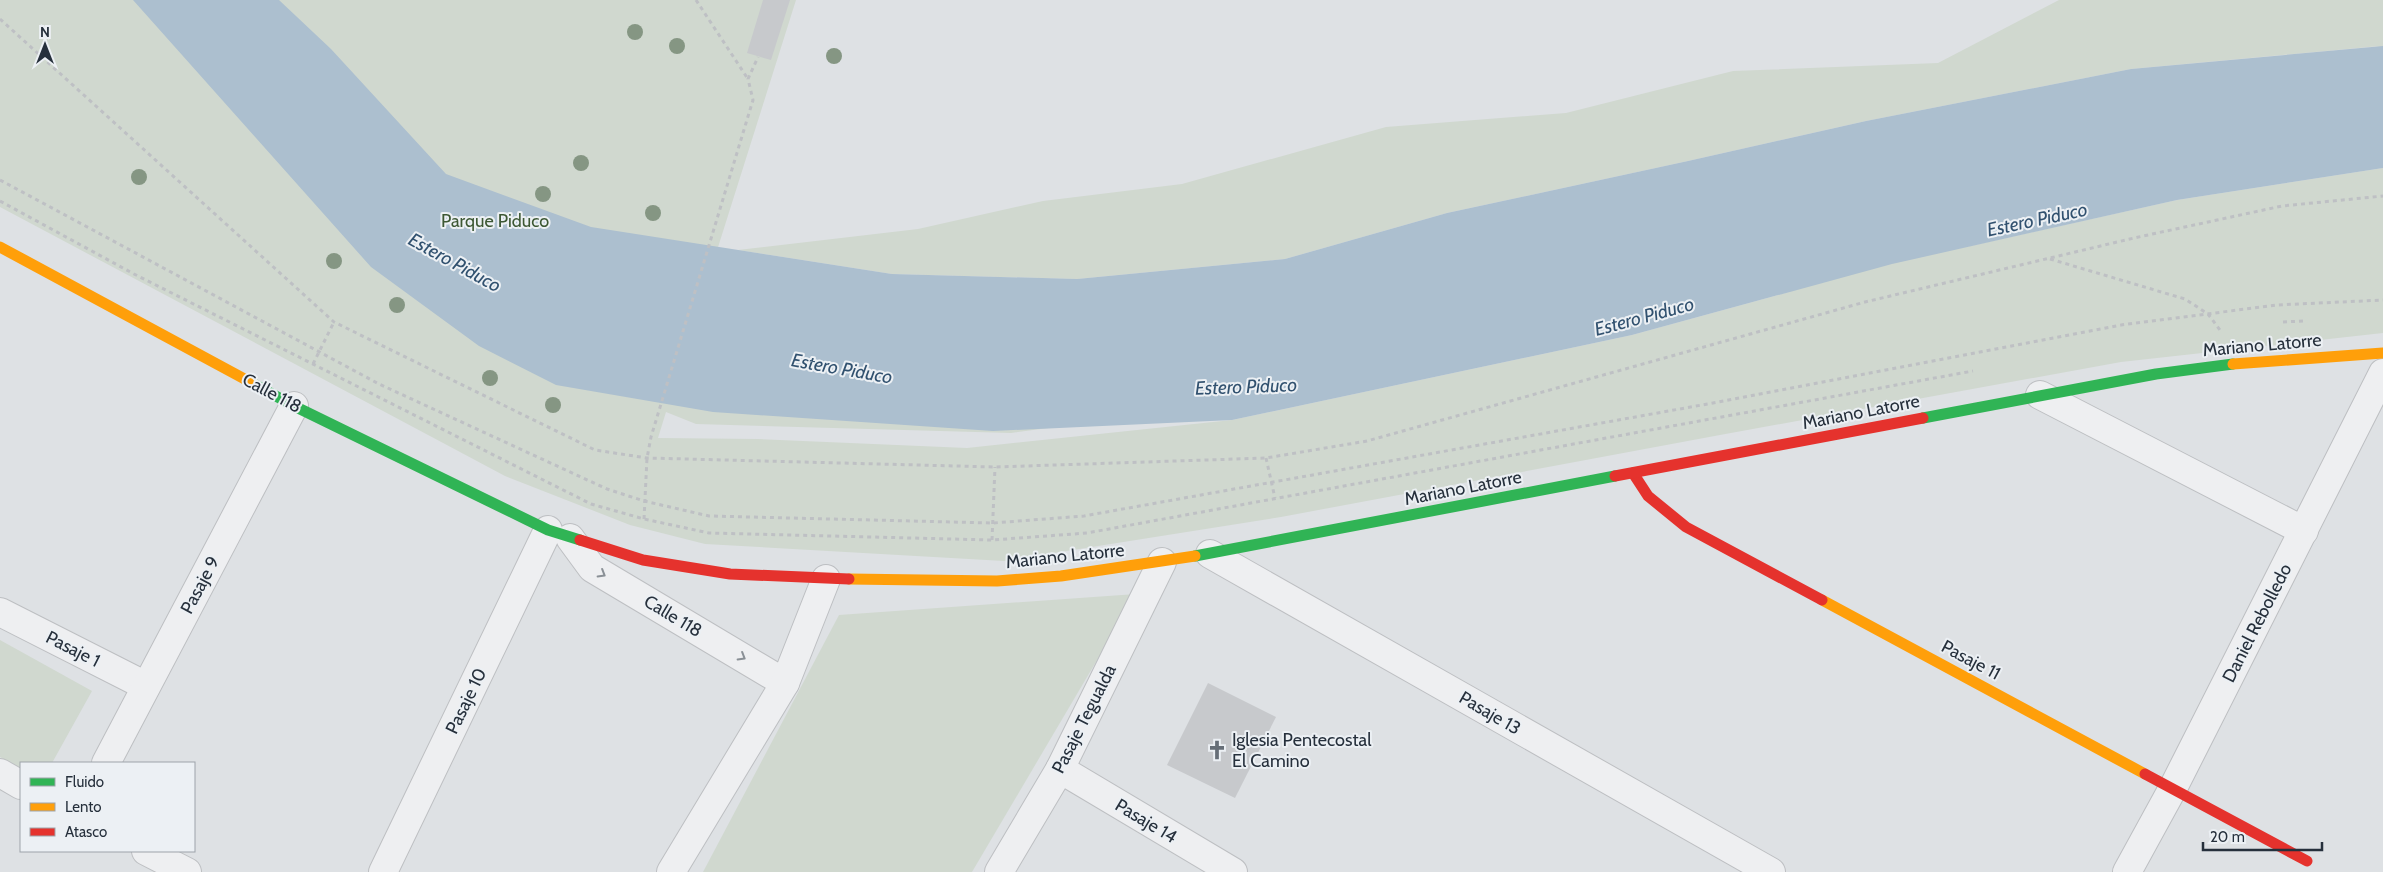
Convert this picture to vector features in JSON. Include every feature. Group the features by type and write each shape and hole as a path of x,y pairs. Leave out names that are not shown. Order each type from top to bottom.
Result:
{"street":[{"name":"Calle 118","path":"0,247 294,406 559,534 592,568 786,683"},
{"name":"Mariano Latorre","path":"559,534 643,560 730,574 826,579 997,581 1061,576 1210,554 2156,374 2248,362 2383,353"},
{"name":"Daniel Rebolledo","path":"2127,872 2173,788 2383,373"},
{"path":"2040,395 2304,531"},
{"name":"Pasaje 9","path":"107,762 294,406"},
{"name":"Pasaje 11","path":"1633,474 1648,496 1686,527 2307,861"},
{"name":"Pasaje 10","path":"383,872 559,534"},
{"name":"Pasaje 13","path":"1210,554 1771,872"},
{"name":"Pasaje Tegualda","path":"999,872 1060,769 1162,562"},
{"path":"671,872 786,683 826,579"},
{"name":"Pasaje 1","path":"0,612 146,686"},
{"name":"Pasaje 14","path":"1060,769 1233,872"},
{"path":"0,773 20,784"},
{"path":"148,852 187,872"}],"path":[{"path":"643,560 644,501 647,458 651,437 753,100 748,79 696,0"},
{"path":"0,20 334,322 595,450 647,458 995,467 1266,458 1367,441 1865,302 2134,238 2282,206 2383,196"},
{"path":"748,79 758,57"},
{"path":"0,180 379,384 607,489 644,501 709,516 993,523 1084,516 1713,403 2111,327 2277,305 2383,300"},
{"path":"0,201 134,274 591,504 644,519 709,533 992,540 1087,533 1974,370"},
{"path":"2048,259 2185,299 2208,314 2221,331 2212,332"},
{"path":"2279,323 2307,321"},
{"path":"313,364 334,322"},
{"path":"1266,458 1275,498"},
{"path":"992,540 995,467"}],"green space":[{"name":"Parque Piduco","path":"0,0 796,0 702,298 935,338 2380,46 2131,69 1866,121 1447,213 1285,259 1077,279 892,274 738,250 918,229 1043,201 1182,184 1386,127 1566,113 1733,71 1938,63 2059,0 2383,0 2383,167 2271,174 1952,250 2177,200 2383,168 2383,333 2121,362 1281,517 1004,561 705,544 630,525 505,476 0,207","holes":["1789,292 1632,335 1232,420 967,448 758,439 658,438 666,412 696,424 1011,433 1300,395"]},
{"path":"1136,594 972,872 703,872 839,615"},
{"path":"0,640 92,691 53,762 20,762 20,768 0,757"}],"water":[{"name":"Estero Piduco","path":"133,0 279,0 331,49 446,174 591,227 892,274 1077,279 1285,259 1447,213 1866,121 2131,69 2383,46 2383,168 2177,200 1892,264 1632,335 1232,420 993,431 713,412 556,385 479,346 371,267"}],"building":[{"path":"763,0 790,0 771,60 747,53"},
{"name":"Iglesia Pentecostal El Camino","path":"1208,683 1276,717 1235,798 1167,765"}],"traffic: fast":[{"path":"1923,418 2156,374 2233,364"},
{"path":"252,383 294,406 548,530 580,540"},
{"path":"1195,556 1615,476"}],"traffic: slow":[{"path":"0,247 252,383"},
{"path":"2233,364 2383,353"},
{"path":"849,579 997,581 1061,576 1195,556"},
{"path":"1822,600 2145,774"}],"traffic: jam":[{"path":"1615,476 1923,418"},
{"path":"1633,473 1648,496 1686,527 1822,600"},
{"path":"580,540 643,560 730,574 849,579"},
{"path":"2145,774 2307,861"}],"place":[{"name":"Iglesia Pentecostal El Camino","path":"1217,750"}]}
